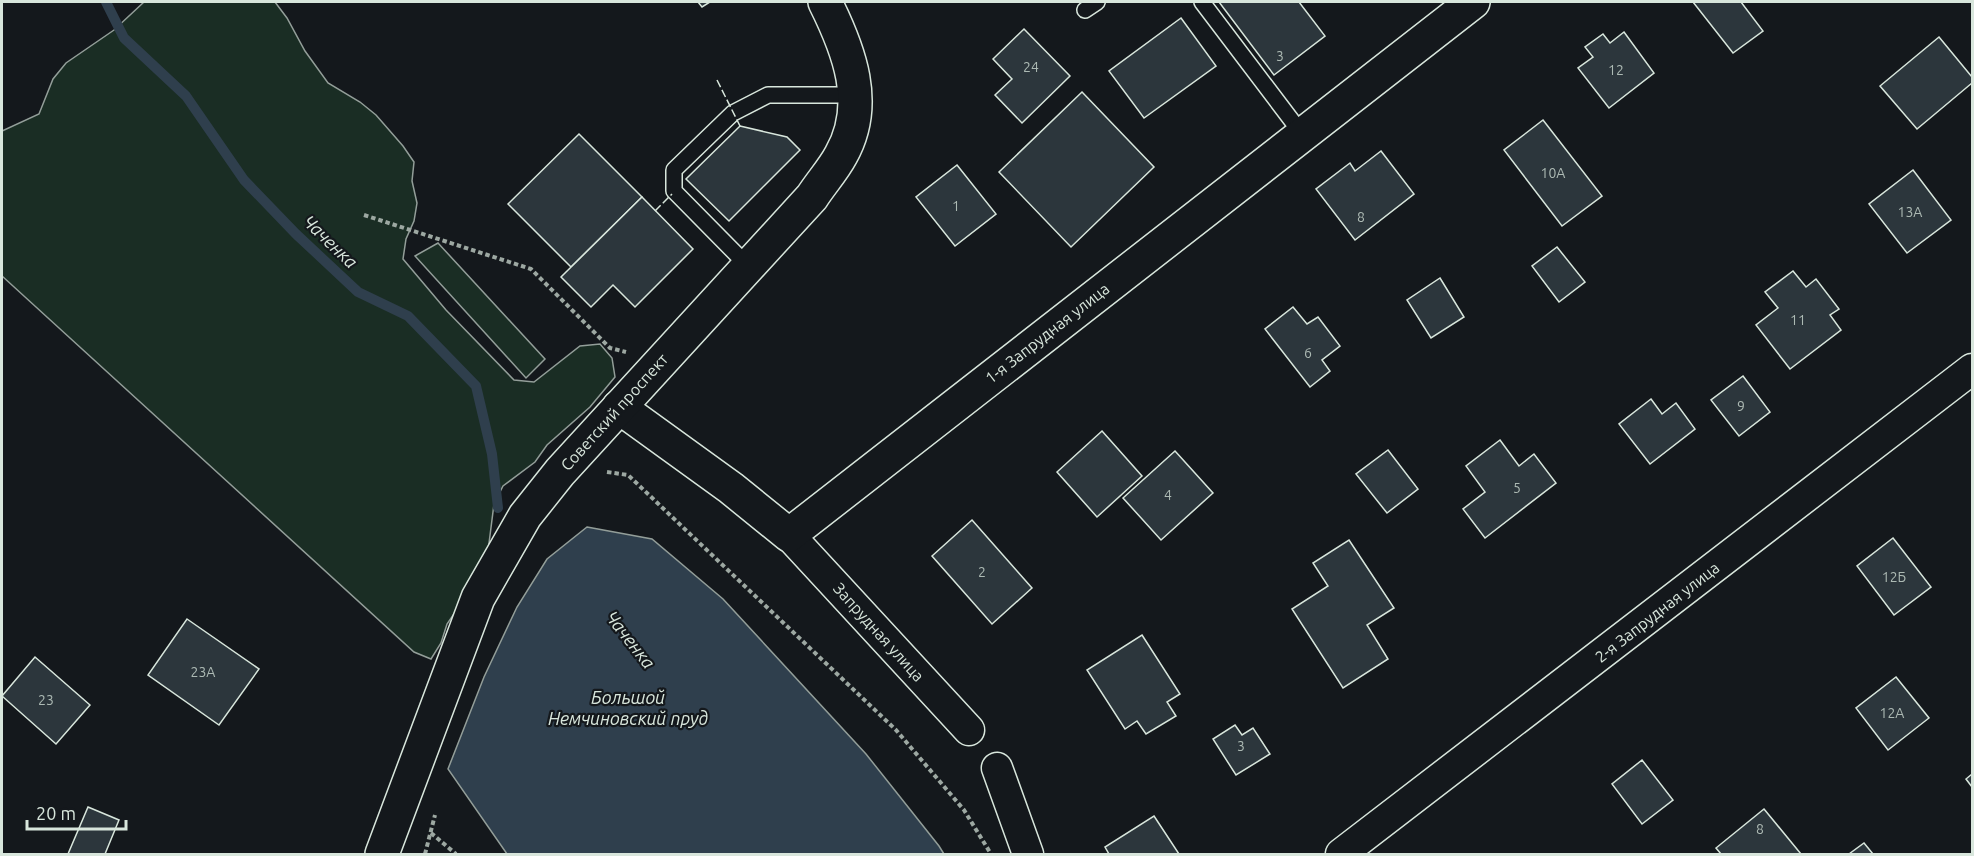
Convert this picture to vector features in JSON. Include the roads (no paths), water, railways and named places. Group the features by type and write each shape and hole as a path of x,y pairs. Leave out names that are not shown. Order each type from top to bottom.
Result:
{"street":[{"name":"Советский проспект","path":"382,855 478,598 525,516 560,472 812,197 841,155 854,123 854,85 843,38 825,2"},
{"name":"1-я Запрудная улица","path":"789,534 1473,2"},
{"name":"2-я Запрудная улица","path":"1341,855 1972,369"},
{"path":"619,407 731,488 789,534"},
{"name":"Запрудная улица","path":"789,534 969,730"},
{"path":"997,768 1028,855"}],"lane":[{"path":"1202,2 1302,134"},
{"path":"748,266 674,191 674,170 733,113 768,95 854,95"}],"water":[{"name":"Большой Немчиновский пруд","path":"587,527 652,539 723,599 866,754 944,854 507,854 448,769 484,677 517,607 547,559"}],"waterway":[{"name":"Чаченка","path":"106,2 124,38 186,96 244,180 296,234 358,292 408,316 476,386 492,454 498,508"}]}
